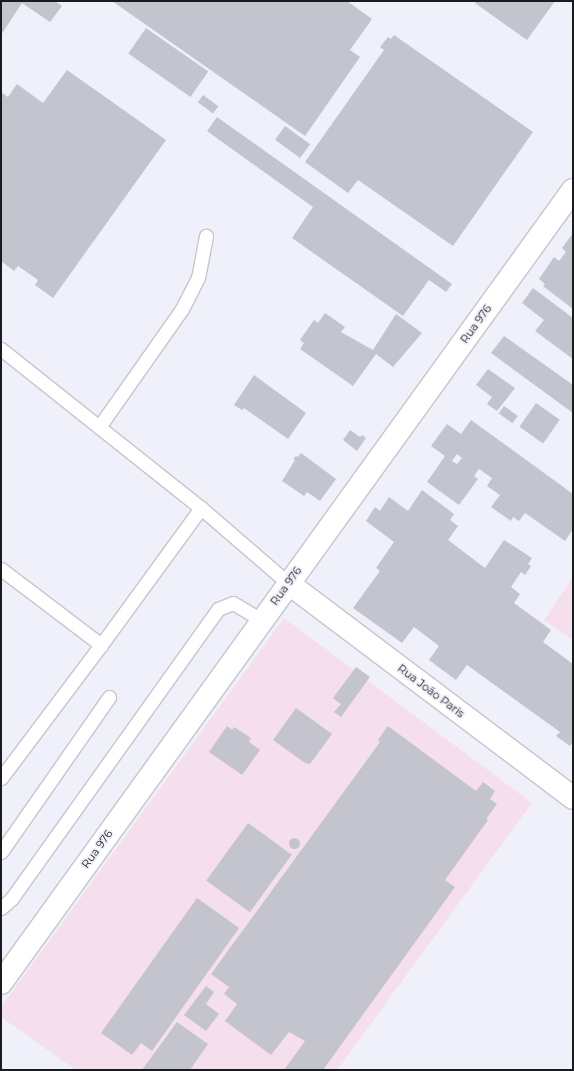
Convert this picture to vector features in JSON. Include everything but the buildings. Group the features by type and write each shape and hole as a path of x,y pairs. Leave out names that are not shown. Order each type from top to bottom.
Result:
{"street":[{"name":"Rua 976","path":"1,983 261,620 573,190"},
{"name":"Rua João Paris","path":"288,583 573,798"}],"lane":[{"path":"99,427 182,310 198,278 206,236"},
{"path":"1,349 201,508 288,583"},
{"path":"1,778 201,508"},
{"path":"1,569 101,645"},
{"path":"1,908 12,898 218,609 233,603 261,620"},
{"path":"1,852 109,697"}],"shaded area":[{"path":"573,577 573,640 544,620"},
{"path":"284,618 532,803 337,1070 76,1070 1,1017 1,1007"}]}
